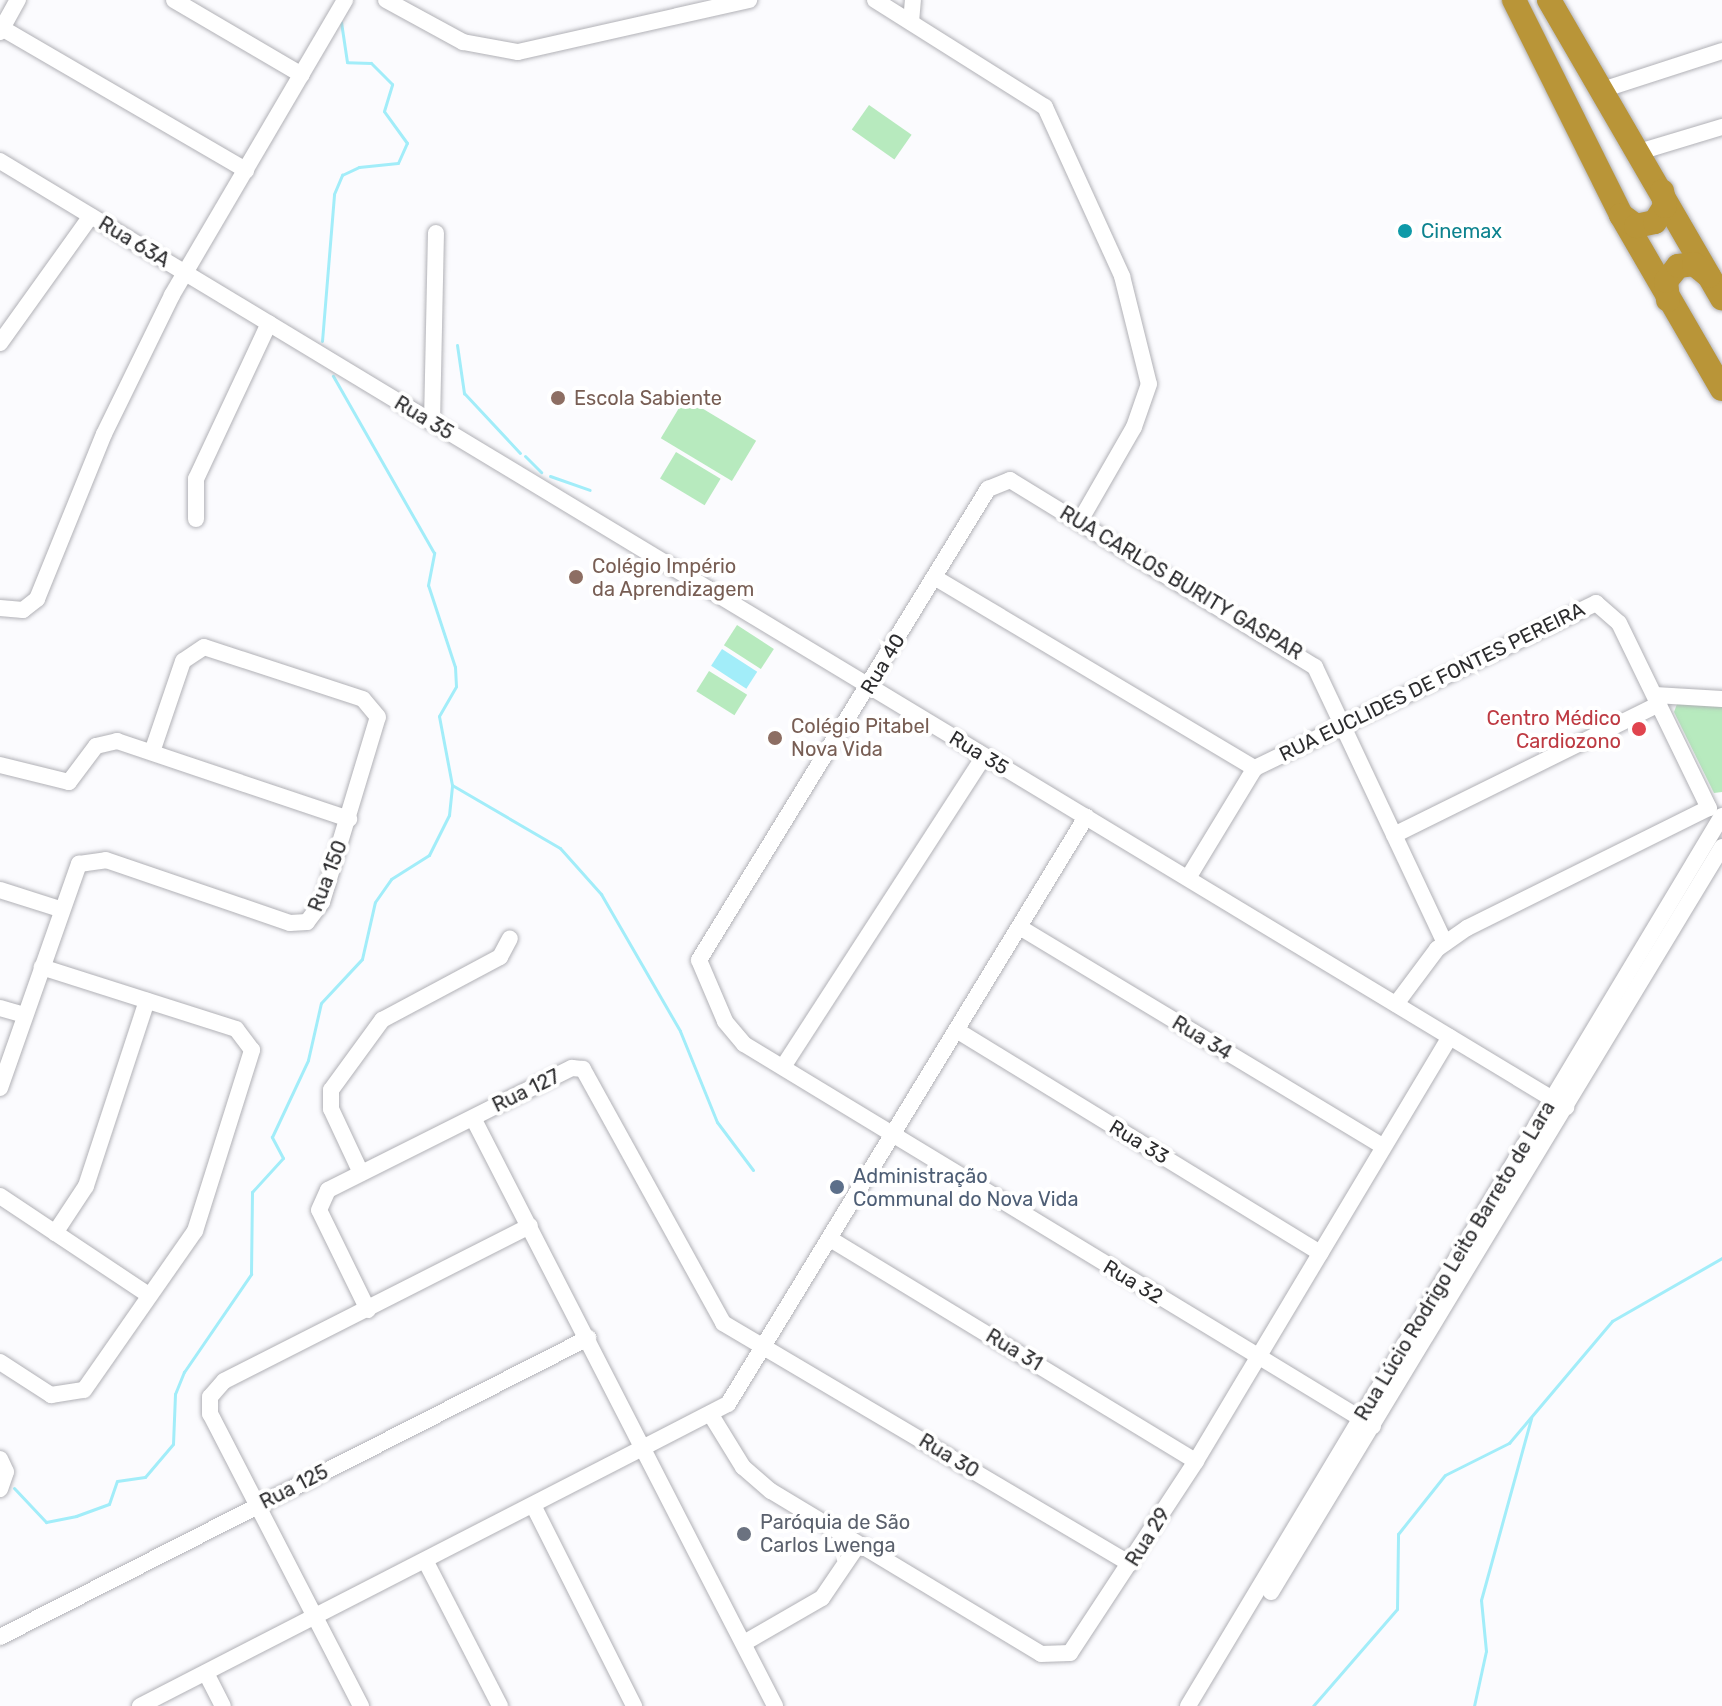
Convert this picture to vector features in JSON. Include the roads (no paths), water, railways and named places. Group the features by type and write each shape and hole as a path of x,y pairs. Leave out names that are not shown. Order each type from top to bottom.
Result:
{"highway":[{"path":"1514,0 1621,215 1722,389"},
{"path":"1549,0 1722,299"},
{"path":"1621,215 1636,226 1655,222 1665,206 1662,191"},
{"path":"1668,300 1666,281 1678,266 1694,264 1709,276"}],"street":[{"path":"18,0 1,29 246,170"},
{"path":"174,0 302,75"},
{"path":"0,608 23,610 37,599 104,434 185,273 345,0"},
{"path":"386,0 463,42 518,52 749,0"},
{"path":"875,0 1028,92 1052,115 1122,276 1149,384 1134,427 1080,521"},
{"path":"911,22 913,0"},
{"path":"1602,90 1722,51"},
{"path":"1639,152 1722,127"},
{"name":"Rua 63A","path":"0,161 269,323"},
{"path":"1,337 91,216"},
{"path":"432,423 436,233"},
{"path":"196,519 192,489 269,323"},
{"name":"Rua 35","path":"269,323 1559,1102"},
{"name":"RUA CARLOS BURITY GASPAR","path":"988,489 1018,482 1305,657 1344,727 1445,943"},
{"name":"Rua 40","path":"699,960 988,489"},
{"path":"934,577 1255,768"},
{"name":"RUA EUCLIDES DE FONTES PEREIRA","path":"1188,878 1255,768 1596,603 1610,608 1718,813"},
{"name":"Rua 150","path":"0,1088 60,909 79,864 96,859 302,924 318,910 349,819 378,717 369,702 198,648 183,661 152,752"},
{"path":"1394,835 1657,700 1722,699"},
{"path":"0,765 60,783 82,774 106,741 152,752 349,819"},
{"path":"783,1067 984,756"},
{"path":"1396,1004 1445,943 1718,813"},
{"name":"Rua Lúcio Rodrigo Leito Barreto de Lara","path":"1559,1102 1718,813"},
{"path":"140,1706 646,1449 711,1415 737,1395 1086,817"},
{"name":"Rua Lúcio Rodrigo Leito Barreto de Lara","path":"1201,1706 1559,1102 1722,847"},
{"path":"0,890 60,909"},
{"name":"Rua 34","path":"1021,928 1383,1146"},
{"path":"361,1173 331,1109 331,1090 382,1020 500,957 510,938"},
{"name":"Rua 32","path":"699,960 731,1032 894,1136 1368,1422"},
{"path":"0,1362 51,1395 74,1396 195,1231 252,1050 236,1029 42,967"},
{"path":"55,1233 86,1186 147,1001"},
{"path":"0,1008 24,1015"},
{"name":"Rua 33","path":"958,1031 1320,1253"},
{"name":"Rua 29","path":"711,1415 753,1478 858,1545 1056,1658 1081,1643 1196,1461 1450,1037"},
{"name":"Rua 127","path":"368,1310 319,1210 328,1190 572,1068 588,1072 714,1313 768,1347"},
{"path":"473,1118 646,1449 775,1706"},
{"path":"0,1196 147,1294"},
{"path":"361,1706 210,1414 210,1397 224,1381 530,1226"},
{"name":"Rua 31","path":"832,1240 1196,1461"},
{"name":"Rua 125","path":"0,1637 588,1338"},
{"name":"Rua 30","path":"768,1347 1130,1564"},
{"name":"Rua Lúcio Rodrigo Leito Barreto de Lara","path":"1188,1706 1368,1422"},
{"path":"0,1459 0,1489"},
{"path":"534,1507 634,1706"},
{"path":"744,1643 822,1598 858,1545"},
{"path":"426,1562 500,1706"},
{"path":"206,1673 223,1706"}],"water":[{"path":"722,649 757,672 746,689 711,666"}],"waterway":[{"path":"322,341 334,194 342,175 359,167 398,163 407,143 384,111 392,84 371,63 347,62 341,22"},
{"path":"457,345 464,393 520,453"},
{"path":"14,1488 46,1522 76,1516 109,1504 117,1481 145,1477 173,1444 175,1394 184,1372 251,1274 252,1192 283,1158 272,1137 308,1060 321,1003 362,959 375,902 391,879 429,855 449,815 452,785 439,716 456,686 455,667 428,585 434,553 333,376"},
{"path":"525,456 541,472"},
{"path":"550,476 590,490"},
{"path":"452,785 560,848 601,894 680,1031 717,1122 753,1170"},
{"path":"1313,1706 1397,1609 1398,1534 1445,1475 1509,1443 1612,1321 1722,1258"},
{"path":"1474,1706 1486,1651 1481,1600 1531,1418"}],"place":[{"name":"Cinemax","path":"1405,231"},
{"name":"Escola Sabiente","path":"558,398"},
{"name":"Colégio Império da Aprendizagem","path":"576,577"},
{"name":"Centro Médico Cardiozono","path":"1639,729"},
{"name":"Colégio Pitabel Nova Vida","path":"775,738"},
{"name":"Administração Communal do Nova Vida","path":"837,1187"},
{"name":"Paróquia de São Carlos Lwenga","path":"744,1534"}]}
